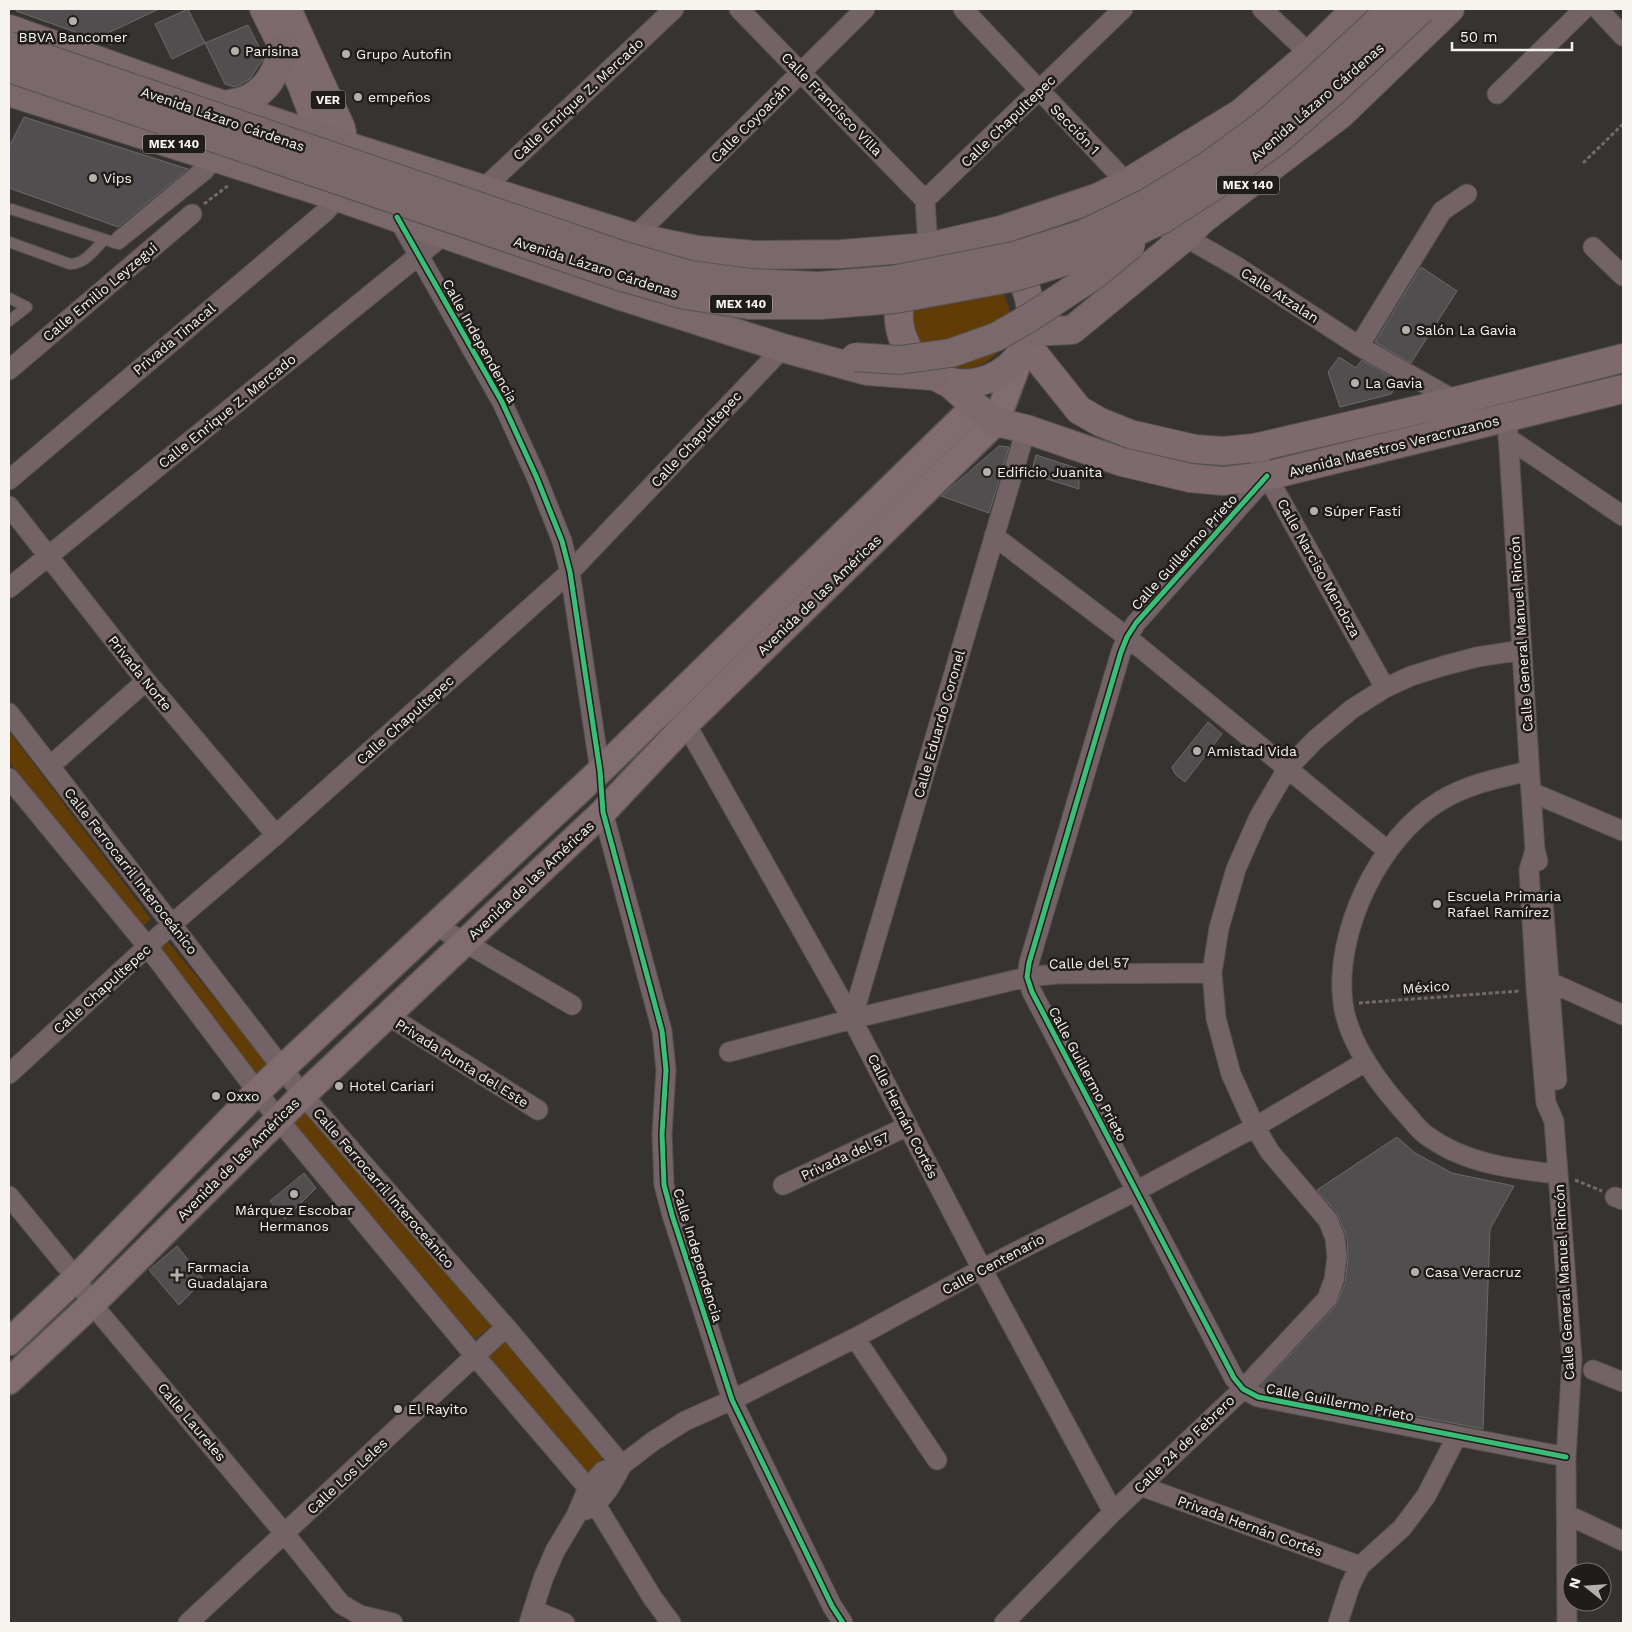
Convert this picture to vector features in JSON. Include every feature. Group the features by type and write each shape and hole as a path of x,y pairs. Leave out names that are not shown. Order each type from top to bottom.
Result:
{"highway":[{"path":"9,29 197,96 344,145 634,237 697,250 754,255 842,254 928,247 1001,230 1098,197 1136,178 1241,113 1310,54 1356,9"},
{"name":"Avenida Lázaro Cárdenas","path":"9,46 624,256 690,275 751,283 819,286 892,280 1005,258 1083,234 1147,202 1210,164 1259,128 1318,78 1391,9"},
{"name":"Avenida Lázaro Cárdenas","path":"9,68 618,276 685,295 749,305 820,305 895,300 1016,277 1089,254 1163,219 1222,181 1279,139 1422,9"},
{"name":"MEX 140","path":"1026,344 1072,330 1194,228 1341,114 1450,9"},
{"path":"213,156 202,140 205,125 212,113 224,105 242,101 258,93 271,80 279,64 282,47"},
{"name":"MEX 140","path":"9,92 326,193 624,297 783,348 867,372 938,378"},
{"path":"177,145 191,138 200,125 202,110 197,96"},
{"path":"1136,178 1164,209 1182,218 1194,228"},
{"path":"1098,197 1117,214 1126,231 1133,252 1131,282"},
{"path":"624,297 687,308 855,357 899,360 951,353 996,337 1029,318 1096,274 1163,219"}],"main road":[{"name":"VER","path":"264,9 301,83 314,117 318,163 326,193"},
{"name":"VER","path":"287,9 341,128 344,145 344,174 326,193"},
{"path":"938,378 912,358 900,333 899,306 909,280 928,247 950,245 980,251 1000,259 1016,272 1027,290 1032,311 1026,344"},
{"name":"MEX 140","path":"938,378 965,384 987,381 1006,371 1026,344"},
{"name":"Avenida de las Américas","path":"9,1381 92,1304 303,1095 603,812 686,724 996,422 1026,344"},
{"name":"Avenida Maestros Veracruzanos","path":"1026,344 1079,410 1100,422 1130,434 1195,449 1223,451 1254,448 1456,401 1623,358"},
{"name":"Avenida Maestros Veracruzanos","path":"938,378 949,383 996,422 1026,429 1122,462 1190,478 1223,481 1267,476 1508,428 1623,389"},
{"name":"Avenida de las Américas","path":"9,1342 76,1278 258,1091 600,770 975,406"}],"street":[{"name":"Calle Enrique Z. Mercado","path":"483,189 674,9"},
{"name":"Calle Francisco Villa","path":"739,9 925,200"},
{"name":"Calle Coyoacán","path":"634,237 865,9"},
{"name":"Sección 1","path":"963,9 1039,91 1136,178"},
{"name":"Calle Chapultepec","path":"925,200 1123,9"},
{"path":"1262,9 1310,54"},
{"path":"1497,94 1584,9"},
{"path":"1598,9 1623,36"},
{"name":"Privada Tinacal","path":"9,480 325,212 326,193"},
{"path":"1359,346 1442,211 1467,194"},
{"name":"Calle Atzalan","path":"1098,197 1194,228 1236,266 1359,346 1456,401"},
{"path":"925,200 928,247"},
{"name":"Calle Emilio Leyzegui","path":"9,370 192,214"},
{"name":"Calle Independencia","path":"397,217 502,402 536,476 562,541 570,572 600,770"},
{"name":"Calle Enrique Z. Mercado","path":"9,588 445,234"},
{"path":"1593,247 1623,276"},
{"name":"Calle Chapultepec","path":"9,1074 172,924 276,836 570,572 783,348"},
{"path":"1508,428 1623,516"},
{"name":"Calle General Manuel Rincón","path":"1508,428 1529,771 1535,850 1540,868 1550,982 1558,1102 1554,1121 1572,1359 1566,1457 1568,1623"},
{"name":"Calle Eduardo Coronel","path":"852,1019 1026,429"},
{"name":"Calle Narciso Mendoza","path":"1254,448 1267,476 1385,688"},
{"name":"Calle Guillermo Prieto","path":"1267,476 1136,623 1127,637 1118,661 1032,953 1028,978 1032,992 1234,1378 1243,1389 1258,1397 1566,1457"},
{"name":"Privada Norte","path":"9,506 146,681 276,836"},
{"path":"994,536 1127,637 1388,851"},
{"name":"Calle 24 de Febrero","path":"1004,1623 1113,1512 1243,1389 1327,1299 1334,1280 1337,1257 1335,1238 1328,1220 1270,1152 1255,1127 1231,1074 1216,1018 1212,973 1219,928 1236,869 1259,817 1287,769 1316,739 1352,709 1385,688 1411,676 1443,666 1478,657 1522,650"},
{"path":"50,766 146,681"},
{"name":"Calle Ferrocarril Interoceánico","path":"9,713 303,1095 506,1327 622,1465"},
{"name":"Calle Hernán Cortés","path":"686,724 852,1019 982,1269 1113,1512"},
{"path":"1529,771 1474,784 1440,801 1410,825 1388,851 1358,907 1348,940 1342,978 1343,1004 1352,1034 1365,1062 1392,1100 1425,1135 1448,1148 1485,1163 1515,1170 1558,1174"},
{"path":"12,790 148,947 278,1119 588,1488"},
{"path":"1531,792 1623,831"},
{"name":"Calle Independencia","path":"603,812 662,1031 666,1070 662,1134 664,1185 672,1215 732,1400 832,1606 843,1623"},
{"name":"Calle General Manuel Rincón","path":"1535,850 1529,870 1536,988 1546,1103 1554,1121"},
{"path":"435,925 572,1005"},
{"name":"Calle del 57","path":"852,1019 1028,978 1057,974 1212,973"},
{"path":"1550,982 1623,1015"},
{"name":"Privada Punta del Este","path":"387,1015 538,1110"},
{"path":"729,1052 852,1019"},
{"name":"Calle Centenario","path":"531,1616 543,1579 555,1551 576,1516 588,1488 603,1471 622,1465 652,1442 685,1421 732,1400 855,1338 982,1269 1136,1191 1255,1127 1365,1062"},
{"name":"Privada del 57","path":"783,1185 908,1126"},
{"name":"Calle Laureles","path":"9,1196 76,1278 92,1304 285,1534 341,1604 360,1615 392,1623"},
{"name":"Calle Los Leles","path":"188,1623 506,1327"},
{"path":"855,1338 937,1460"},
{"path":"1593,1370 1623,1382"},
{"path":"1338,1623 1350,1586 1360,1566 1402,1528 1426,1496 1457,1436"},
{"name":"Calle Centenario","path":"576,1516 596,1505 622,1465"},
{"name":"Privada Hernán Cortés","path":"1141,1486 1360,1566"},
{"path":"596,1505 652,1597 671,1623"},
{"path":"1568,1515 1623,1541"},
{"path":"531,1616 565,1623"}],"lane":[{"path":"9,242 70,264 77,264 117,237 213,156"},
{"path":"9,209 109,241"},
{"path":"9,298 27,307 9,321"}],"path":[{"path":"1584,163 1623,124"},
{"path":"192,214 248,168"},
{"path":"1558,1174 1619,1198"}],"shaded area":[{"path":"1003,293 1009,309 1010,326 1003,346 996,354 979,365 959,369 937,363 925,353 913,325 913,314 918,295"},
{"path":"9,731 151,919 140,929 9,762"},
{"path":"165,938 269,1064 251,1080 146,955"},
{"path":"301,1107 493,1325 475,1339 283,1122"},
{"path":"504,1339 604,1457 586,1473 483,1357"}],"building":[{"name":"BBVA Bancomer","path":"17,9 159,9 106,34 112,45 16,11"},
{"path":"188,9 205,43 172,59 155,24"},
{"name":"Parisina","path":"248,25 264,57 250,79 235,87 225,84 205,43"},
{"name":"Vips","path":"24,117 188,169 118,227 9,188 9,147"},
{"name":"Salón La Gavia","path":"1421,267 1457,291 1411,363 1375,342"},
{"name":"La Gavia","path":"1339,357 1356,368 1362,360 1399,382 1391,394 1340,407 1328,372"},
{"name":"Edificio Juanita","path":"999,446 1009,447 989,513 941,496"},
{"path":"1036,455 1079,469 1079,489 1031,474"},
{"name":"Amistad Vida","path":"1208,722 1222,734 1185,782 1175,774 1172,767"},
{"name":"Casa Veracruz","path":"1397,1137 1415,1153 1452,1173 1514,1186 1490,1229 1483,1429 1261,1386 1335,1307 1345,1284 1348,1258 1347,1238 1337,1213 1317,1190"},
{"name":"Márquez Escobar Hermanos","path":"304,1173 316,1188 285,1219 270,1201"},
{"name":"Farmacia Guadalajara","path":"177,1246 204,1280 179,1305 149,1270"}],"cycle path":[{"path":"397,217 502,402 536,476 562,541 570,572 600,771 603,812 662,1031 666,1070 662,1134 664,1185 732,1400 832,1606 843,1623"},
{"path":"1267,476 1136,623 1127,637 1029,963 1027,977 1032,992 1234,1378 1243,1389 1258,1397 1566,1457"}],"place":[{"name":"BBVA Bancomer","path":"73,21"},
{"name":"Parisina","path":"235,51"},
{"name":"Grupo Autofin","path":"346,54"},
{"name":"empeños","path":"358,97"},
{"name":"Vips","path":"93,178"},
{"name":"Salón La Gavia","path":"1406,330"},
{"name":"La Gavia","path":"1355,383"},
{"name":"Edificio Juanita","path":"987,472"},
{"name":"Súper Fasti","path":"1314,511"},
{"name":"Amistad Vida","path":"1197,751"},
{"name":"Escuela Primaria Rafael Ramírez","path":"1437,904"},
{"name":"Hotel Cariari","path":"339,1086"},
{"name":"Oxxo","path":"216,1096"},
{"name":"Márquez Escobar Hermanos","path":"294,1194"},
{"name":"Casa Veracruz","path":"1415,1272"},
{"name":"Farmacia Guadalajara","path":"177,1275"},
{"name":"El Rayito","path":"398,1409"}]}
